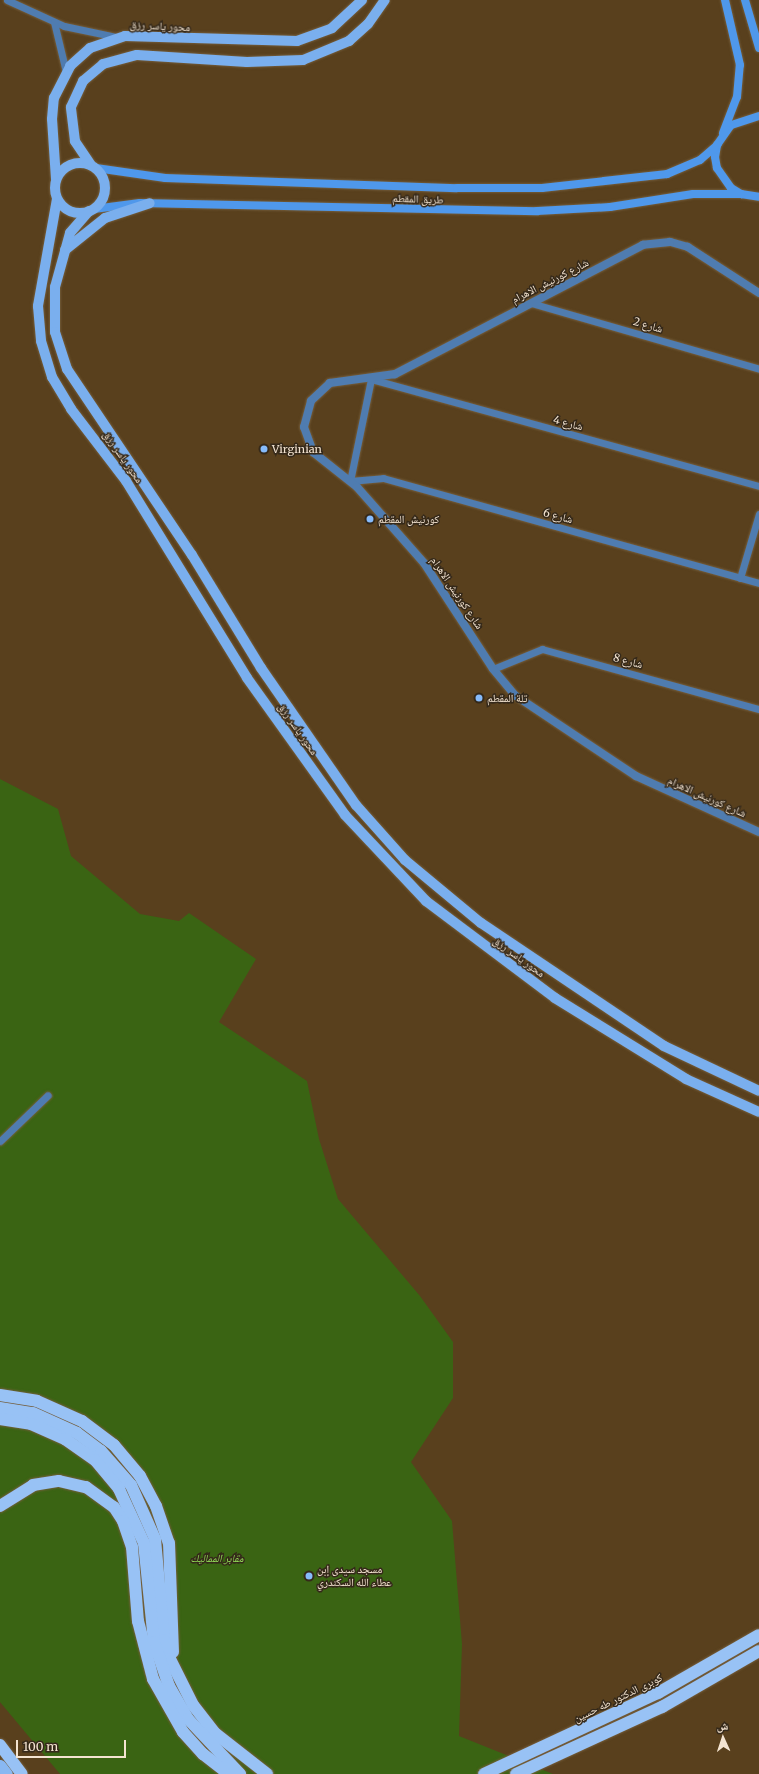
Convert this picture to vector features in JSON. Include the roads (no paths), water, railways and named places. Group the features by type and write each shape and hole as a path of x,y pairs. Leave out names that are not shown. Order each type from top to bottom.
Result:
{"highway":[{"path":"0,1395 37,1401 82,1421 114,1445 148,1488 165,1530 172,1558 175,1669"},
{"path":"0,1408 33,1413 77,1433 102,1451 131,1485 145,1511 155,1539 164,1640 175,1669 193,1705 216,1734 267,1774"},
{"path":"0,1419 31,1424 65,1439 95,1460 119,1489 144,1543 154,1642 169,1686 188,1719 240,1774"},
{"path":"0,1506 33,1485 59,1482 86,1487 114,1507 123,1521 132,1547 138,1621 152,1679 183,1732 203,1754 229,1774"},
{"name":"كوبرى الدكتور طه حسين","path":"484,1774 658,1694 759,1635"},
{"path":"516,1774 662,1707 759,1651"},
{"path":"0,1745 22,1774"},
{"path":"0,1765 7,1774"}],"main road":[{"name":"محور ياسر رزق","path":"56,179 52,108 66,72 90,48 116,37 297,41 332,28 362,0"},
{"path":"93,167 71,164 56,179 57,199 68,210 91,210 102,200 105,188 93,167 75,141 71,107 83,80 103,64 137,55 247,62 303,60 349,41 368,24 385,0"},
{"path":"725,0 740,65 736,97 717,145 717,168 731,188 741,194"},
{"path":"745,0 759,48"},
{"path":"723,133 740,120 759,116"},
{"name":"طريق المقطم","path":"93,167 158,178 534,188 667,174 700,160 717,145"},
{"name":"طريق المقطم","path":"91,210 150,203 508,212 610,206 699,193 741,194 759,197"},
{"name":"محور ياسر رزق","path":"57,199 38,306 41,341 52,377 71,409 126,481 247,678 345,815 426,901 566,1006 686,1079 759,1112"},
{"path":"64,252 105,218 150,203"},
{"name":"محور ياسر رزق","path":"91,210 70,233 64,252 54,312 58,345 67,369 192,555 261,668 368,819 405,860 461,908 596,1003 689,1060 759,1091"}],"street":[{"path":"6,0 54,22 84,33 116,37"},
{"path":"54,22 66,72"},
{"name":"شارع كورنيش الاهرام","path":"759,293 688,247 661,242 643,245 395,374 372,379 348,378 330,383 316,394 305,418 306,436 313,452 350,481 432,573 493,669 524,703 625,770 759,832"},
{"name":"شارع 2","path":"531,303 759,369"},
{"path":"350,481 372,379"},
{"name":"شارع 4","path":"372,379 759,486"},
{"name":"شارع 6","path":"350,481 383,478 759,583"},
{"path":"740,578 759,514"},
{"name":"شارع 8","path":"493,669 542,649 759,709"},
{"path":"0,1142 48,1095"}],"place":[{"name":"Virginian","path":"264,449"},
{"name":"كورنيش المقطم","path":"370,519"},
{"name":"تلة المقطم","path":"479,698"},
{"name":"مسجد سيدى إبن عطاء الله السكندري","path":"309,1576"}],"park label":[{"name":"مقابر المماليك","path":"217,1558"}]}
